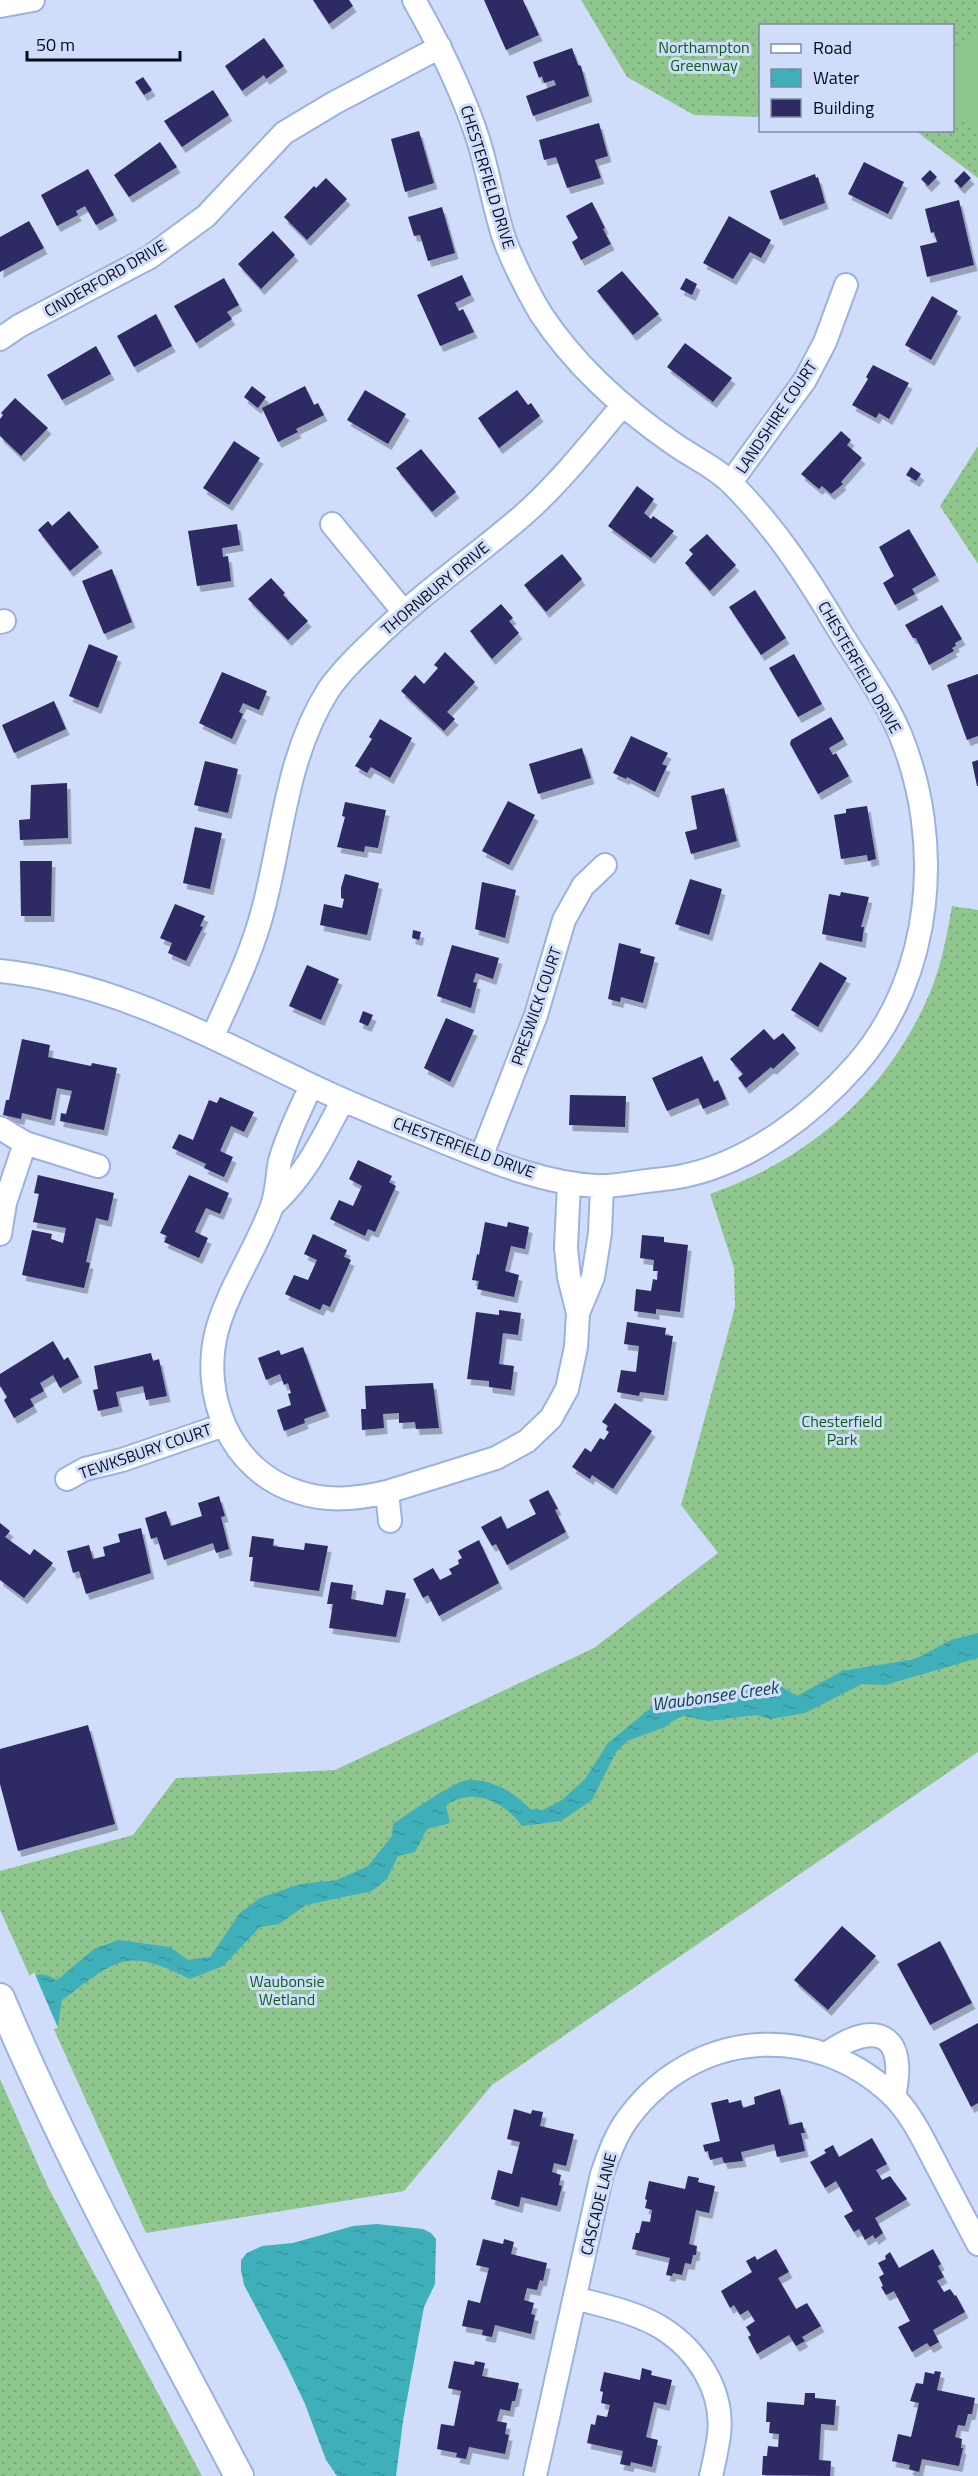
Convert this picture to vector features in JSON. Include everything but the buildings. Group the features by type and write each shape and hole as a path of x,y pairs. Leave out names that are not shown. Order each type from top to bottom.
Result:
{"main road":[{"path":"0,1998 29,2067 110,2231 238,2476"}],"street":[{"path":"0,6 33,0"},
{"name":"CHESTERFIELD DRIVE","path":"1,977 60,981 123,998 213,1036 343,1101 509,1168 569,1183 602,1186 688,1175 752,1150 818,1104 864,1056 884,1025 903,985 922,928 927,871 924,816 914,768 897,726 811,584 774,530 731,482 622,406 585,370 541,313 505,241 478,139 458,86 414,0"},
{"name":"CINDERFORD DRIVE","path":"0,339 159,250 206,216 284,133 334,103 440,47"},
{"name":"LANDSHIRE COURT","path":"731,482 805,380 825,342 846,285"},
{"name":"THORNBURY DRIVE","path":"213,1036 263,910 288,788 309,728 330,688 356,657 403,611 522,516 557,482 622,406"},
{"path":"332,524 403,611"},
{"name":"PRESWICK COURT","path":"481,1157 536,1015 564,921 583,886 605,865"},
{"path":"311,1086 288,1137 280,1162 273,1205 221,1318 215,1339 212,1384 217,1409 238,1448 258,1470 289,1489 310,1495 342,1499 387,1492 496,1458 527,1441 551,1418 567,1389 576,1347 578,1313 569,1277 566,1248 569,1183"},
{"path":"273,1205 308,1167 343,1101"},
{"path":"0,1128 25,1143 98,1166"},
{"path":"0,1234 3,1202 25,1143"},
{"path":"578,1313 593,1276 600,1233 602,1186"},
{"name":"TEWKSBURY COURT","path":"67,1479 85,1469 122,1460 224,1425"},
{"path":"387,1492 390,1521"},
{"path":"826,2054 841,2044 860,2036 871,2034 891,2042 898,2064 894,2096"},
{"name":"CASCADE LANE","path":"535,2476 602,2174 614,2142 629,2117 650,2093 684,2067 704,2056 734,2047 765,2044 799,2047 826,2054 853,2067 894,2096 926,2145 978,2244"},
{"path":"575,2298 631,2314 661,2327 684,2344 701,2365 714,2389 719,2414 719,2434 711,2476"}],"green space":[{"name":"Northampton Greenway","path":"581,0 978,0 978,178 917,132 954,132 954,24 759,24 759,117 694,115 627,77"},
{"path":"978,35 978,131 954,116 954,57 968,36"},
{"path":"978,446 978,564 940,506"},
{"name":"Waubonsie Wetland","path":"952,906 978,910 978,1752 492,2085 404,2191 146,2233 0,1910 0,1871 133,1835 176,1778 335,1770 594,1648 718,1553 681,1505 735,1307 734,1268 710,1194 747,1179 781,1161 813,1140 843,1116 869,1089 893,1059 914,1026 931,990 941,959"},
{"path":"0,2079 47,2185 202,2476 0,2476"}],"water":[{"path":"978,1633 978,1658 885,1685 862,1684 805,1713 770,1719 757,1715 708,1721 684,1716 665,1727 627,1741 616,1752 592,1800 561,1821 522,1826 507,1810 488,1799 467,1797 456,1800 446,1806 450,1823 427,1829 415,1852 398,1856 387,1879 372,1891 306,1905 279,1924 260,1927 223,1966 190,1979 143,1961 118,1963 101,1972 62,2000 58,2025 40,2030 15,1995 34,1977 43,1975 57,1980 94,1949 119,1940 170,1947 188,1960 210,1957 240,1913 260,1898 301,1884 337,1880 368,1866 392,1836 393,1824 442,1792 462,1782 478,1780 487,1782 503,1788 530,1809 543,1810 562,1800 585,1779 608,1743 657,1703 737,1695 760,1686 782,1687 797,1696 842,1671 915,1659 951,1640"},
{"path":"377,2224 423,2229 431,2233 436,2239 435,2284 424,2307 403,2421 396,2476 337,2476 326,2460 305,2404 285,2362 244,2285 241,2260 247,2253 262,2246 293,2243 353,2226"}],"pier":[{"path":"34,1972 58,2028 40,2032 8,2031 0,2034 0,2000 13,1993"}],"park label":[{"name":"Chesterfield Park","path":"842,1430"}],"water label":[{"name":"Waubonsee Creek","path":"715,1696"}]}
